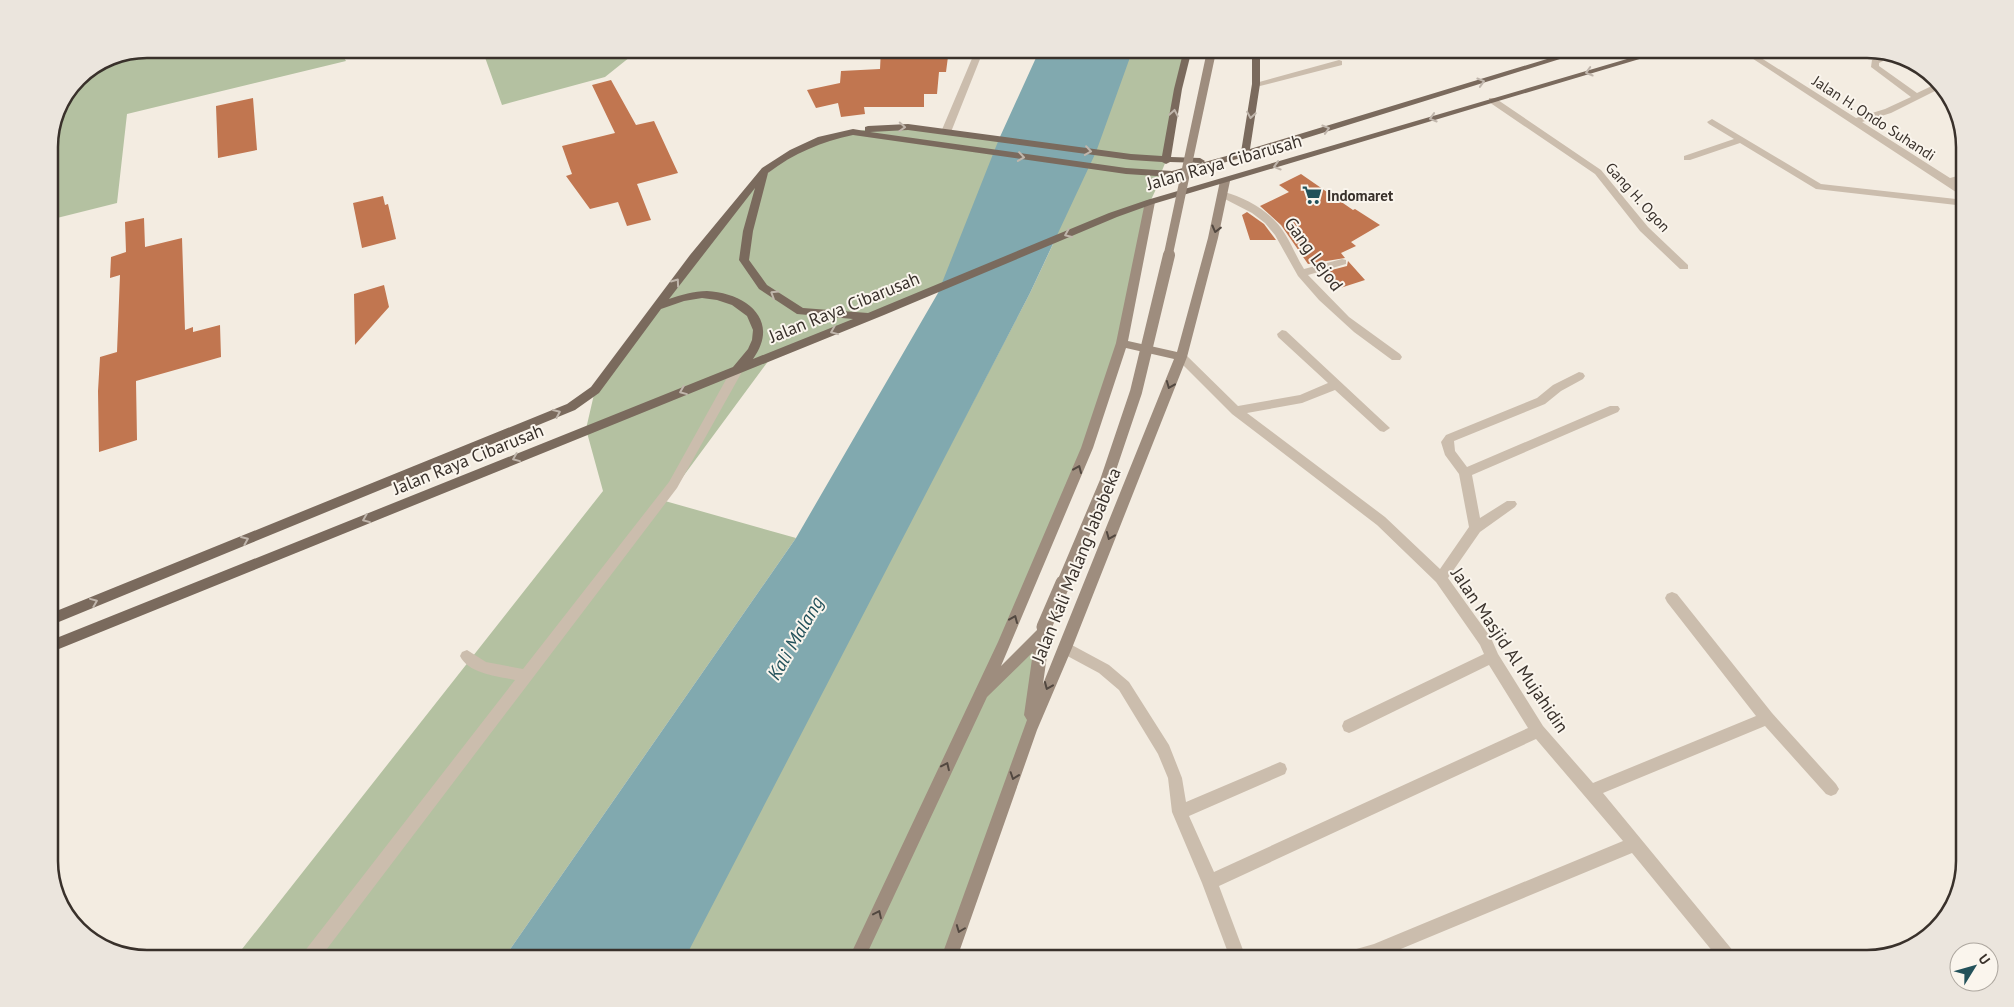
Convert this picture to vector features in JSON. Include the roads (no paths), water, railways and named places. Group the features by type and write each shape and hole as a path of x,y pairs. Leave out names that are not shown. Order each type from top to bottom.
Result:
{"main road":[{"path":"1166,160 1178,89 1186,58"},
{"path":"1030,730 1043,630 1106,481 1136,392 1160,295 1210,58"},
{"path":"1245,154 1256,84 1256,58"},
{"name":"Jalan Raya Cibarusah","path":"853,132 1126,171 1172,174 1245,154 1559,58"},
{"name":"Jalan Raya Cibarusah","path":"58,643 870,316 1113,215 1150,202 1225,182 1492,100 1638,58"},
{"name":"Jalan Raya Cibarusah","path":"58,616 571,407 595,390 694,257 766,170 793,152 821,139 895,126 1131,158 1225,160"},
{"path":"766,170 748,232 744,260 762,287 801,311 870,316"},
{"name":"Jalan Kali Malang Jababeka","path":"952,950 1030,730 1065,648 1181,357 1224,195 1225,182"},
{"name":"Jalan Kali Malang Jababeka","path":"861,950 1004,642 1087,448 1122,344 1150,202"},
{"path":"659,306 682,297 707,295 730,298 748,308 758,323 758,340 748,358 737,370"},
{"path":"1122,344 1181,357"},
{"path":"977,699 1043,630"}],"street":[{"path":"946,132 976,58"},
{"name":"Jalan H. Ondo Suhandi","path":"1756,58 1956,188"},
{"path":"1880,58 1875,62 1876,67 1917,97"},
{"path":"1256,84 1339,63"},
{"path":"1853,122 1888,111 1934,88"},
{"name":"Gang H. Ogon","path":"1492,100 1598,172 1644,229 1684,267"},
{"path":"1712,122 1819,187 1956,202"},
{"path":"1687,158 1741,140"},
{"path":"1948,181 1956,179"},
{"name":"Gang Lejod","path":"1224,195 1246,204 1263,216 1279,233 1302,273 1327,302 1356,330 1396,357"},
{"path":"1302,273 1342,262"},
{"path":"1282,334 1384,428"},
{"name":"Jalan Masjid Al Mujahidin","path":"1181,357 1236,411 1381,521 1441,578 1486,642 1492,657 1538,731 1592,790 1721,950"},
{"path":"316,950 673,485 737,370"},
{"path":"1476,528 1465,473 1449,452 1447,442 1450,438 1540,401 1557,388 1578,376"},
{"path":"1236,411 1302,399 1337,384"},
{"path":"1465,473 1614,409"},
{"path":"1441,578 1476,528 1511,504"},
{"path":"1672,598 1767,718 1831,789"},
{"path":"1065,648 1104,669 1124,686 1164,750 1175,778 1180,812 1210,882 1235,950"},
{"path":"468,656 483,667 525,676"},
{"path":"1350,726 1492,657"},
{"path":"1592,790 1767,718"},
{"path":"1210,882 1538,731"},
{"path":"1180,812 1280,769"},
{"path":"1387,950 1635,844"}],"water":[{"name":"Kali Malang","path":"1036,58 1130,58 1096,152 1030,293 689,950 510,950 796,538 938,293 999,139"}],"place":[{"name":"Indomaret","path":"1312,195"}]}
